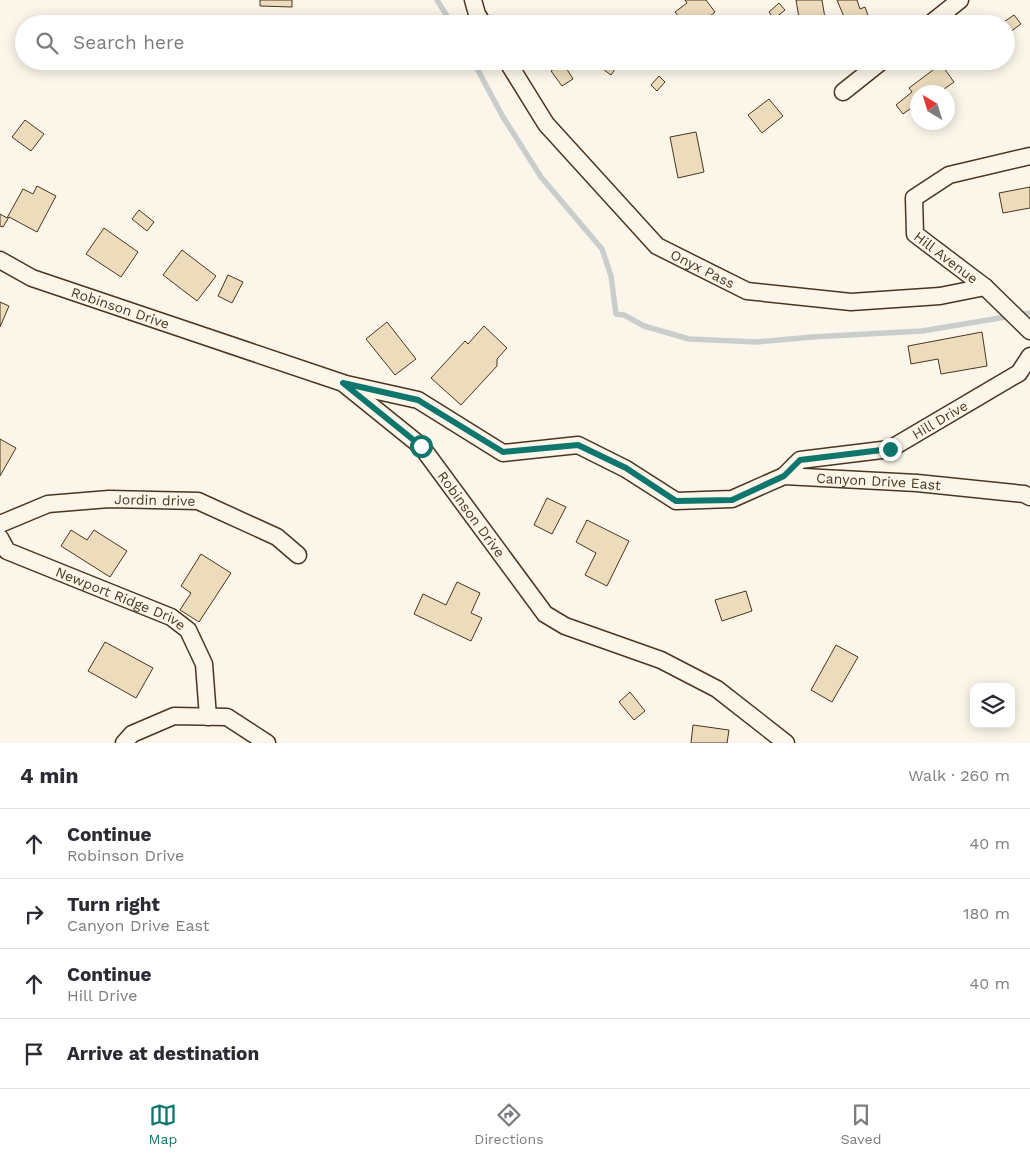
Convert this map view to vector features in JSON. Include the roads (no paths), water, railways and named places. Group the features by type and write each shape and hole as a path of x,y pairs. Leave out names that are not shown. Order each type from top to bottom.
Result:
{"street":[{"path":"473,0 478,15"},
{"path":"941,15 960,0"},
{"name":"Onyx Pass","path":"513,70 546,124 657,246 747,291 851,302 940,296 984,287"},
{"path":"843,92 871,70"},
{"name":"Hill Avenue","path":"984,287 915,234 914,198 950,175 1030,156"},
{"name":"Robinson Drive","path":"0,260 32,278 343,383 421,446 545,614 565,626 661,660 717,689 786,743"},
{"path":"984,287 1030,331"},
{"name":"Hill Drive","path":"784,476 800,460 890,449 1019,373 1030,356"},
{"name":"Canyon Drive East","path":"343,383 418,400 503,452 578,445 626,468 676,501 732,500 784,476 918,483 1024,494 1030,497"},
{"name":"Jordin drive","path":"0,524 48,504 109,499 198,501 277,537 298,555"},
{"name":"Newport Ridge Drive","path":"0,538 7,551 171,617 188,630 204,664 208,717"},
{"path":"124,743 132,734 174,716 227,717 267,743"}],"waterway":[{"path":"437,0 446,15"},
{"path":"478,70 503,117 541,177 602,249 611,276 616,314 624,315 644,326 689,339 757,342 922,331 1030,313"}]}
